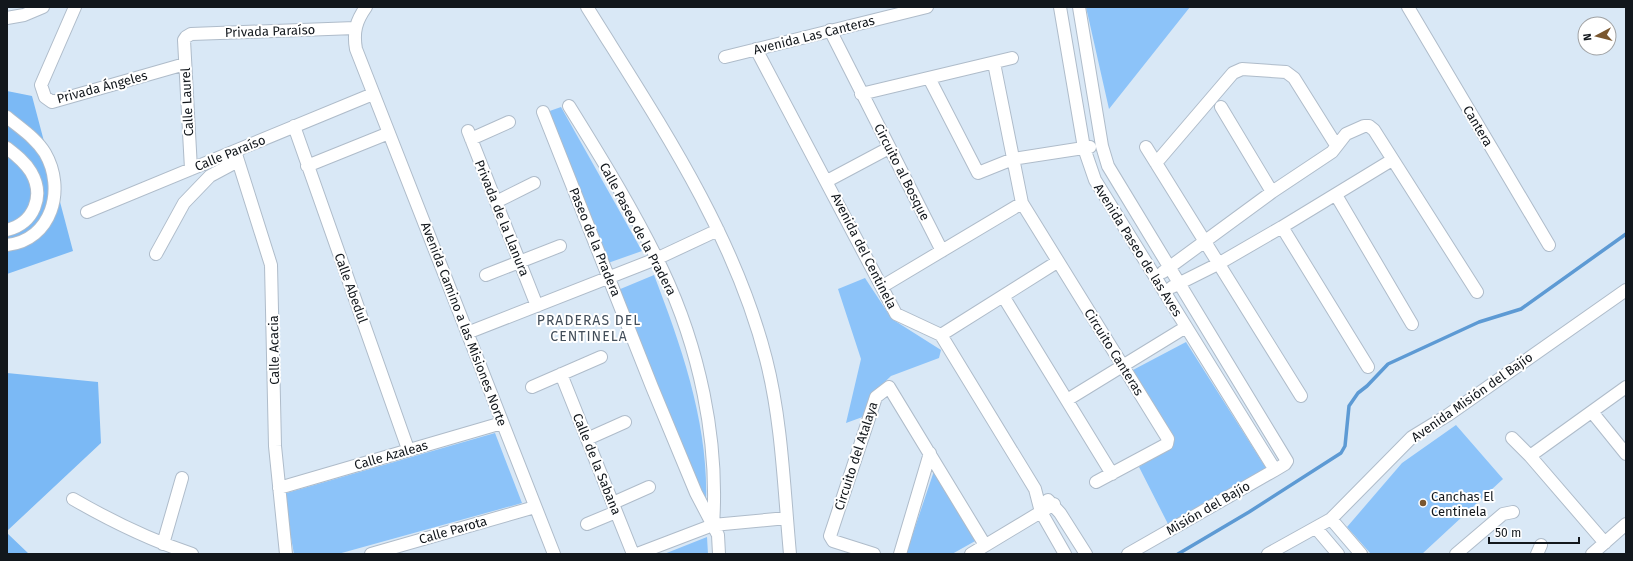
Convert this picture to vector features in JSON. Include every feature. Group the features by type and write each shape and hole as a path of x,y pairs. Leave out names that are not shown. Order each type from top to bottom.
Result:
{"street":[{"name":"Privada Ángeles","path":"75,7 42,85 45,97 52,102 61,101 185,64"},
{"path":"355,28 358,18 366,7"},
{"path":"587,7 676,151 718,230 751,307 767,361 776,410 790,554"},
{"name":"Avenida Las Canteras","path":"724,57 927,7"},
{"name":"Avenida Paseo de las Aves","path":"1060,7 1084,148 1095,180 1275,470"},
{"name":"Avenida Paseo de las Aves","path":"1079,7 1102,146 1114,178 1179,282 1287,461"},
{"name":"Cantera","path":"1408,7 1549,246"},
{"path":"7,18 38,8"},
{"name":"Privada Paraíso","path":"186,36 191,34 355,28"},
{"name":"Avenida Camino a las Misiones Norte","path":"355,28 354,38 356,49 554,554"},
{"name":"Circuito al Bosque","path":"830,30 861,94 942,251"},
{"name":"Calle Laurel","path":"186,36 184,40 191,169"},
{"path":"1067,47 1085,44"},
{"name":"Avenida del Centinela","path":"756,49 883,286 896,314 941,335"},
{"path":"861,94 1012,58"},
{"path":"994,63 1022,203 1057,262 941,335 1035,489 1041,512 1065,554"},
{"path":"1156,163 1233,73 1242,69 1286,72 1294,78 1336,145"},
{"path":"929,78 978,173 1013,159 1102,146"},
{"name":"Calle Paraíso","path":"87,212 191,169 237,156 294,126 374,94"},
{"name":"Calle Paseo de la Pradera","path":"569,106 607,168 656,259 677,305 704,397 712,450 715,492 713,525"},
{"path":"1221,107 1272,192"},
{"name":"Paseo de la Pradera","path":"544,112 609,278 696,492 713,525"},
{"path":"7,117 34,140 44,152 50,163 55,182 52,212 44,226 26,240 7,245"},
{"name":"Privada de la Llanura","path":"509,122 469,135 537,306"},
{"name":"Calle Abedul","path":"294,126 408,450"},
{"path":"1155,277 1170,268 1204,240 1332,152 1346,134 1364,126 1370,126 1477,292"},
{"path":"307,166 389,134"},
{"path":"1146,147 1301,396"},
{"path":"7,148 20,158 31,172 36,184 38,195 32,214 24,222 7,230"},
{"path":"827,181 889,148"},
{"path":"156,254 184,203 210,176 237,156"},
{"name":"Calle Acacia","path":"237,156 271,265 273,278 275,446 286,554"},
{"path":"1164,292 1179,282 1218,264 1282,227 1392,160"},
{"path":"496,202 534,183"},
{"path":"1336,195 1412,324"},
{"path":"883,286 1022,203"},
{"path":"1282,227 1368,367"},
{"path":"467,333 656,259 718,230"},
{"path":"486,275 560,246"},
{"name":"Circuito Canteras","path":"1057,262 1169,442 1096,482"},
{"name":"Avenida Misión del Bajío","path":"1268,554 1331,520 1412,437 1448,416 1626,290"},
{"path":"1003,296 1112,474"},
{"path":"1067,400 1186,327"},
{"path":"532,387 601,357"},
{"name":"Calle de la Sabana","path":"561,374 633,554"},
{"name":"Circuito del Atalaya","path":"874,554 833,541 830,536 876,397 889,387 985,545"},
{"path":"1530,456 1626,387"},
{"path":"1592,412 1626,454"},
{"path":"587,439 625,422"},
{"name":"Calle Azaleas","path":"279,488 502,423"},
{"path":"1512,438 1530,456 1605,543"},
{"path":"900,554 930,453"},
{"name":"Misión del Bajío","path":"1128,554 1286,464 1287,461"},
{"path":"164,544 182,478"},
{"path":"587,524 649,487"},
{"path":"1035,489 1054,504 1086,554"},
{"path":"73,499 106,518 164,544 192,554"},
{"path":"971,554 1054,504"},
{"name":"Calle Parota","path":"371,554 535,507"},
{"path":"1456,554 1503,514 1513,512"},
{"path":"637,554 713,525 786,518"},
{"path":"1331,520 1361,554"},
{"path":"1592,554 1626,524"},
{"path":"713,525 718,535 719,554"},
{"path":"1316,528 1338,554"}],"shaded area":[{"path":"1086,7 1190,7 1109,109"},
{"path":"7,91 32,96 73,251 7,274"},
{"path":"561,107 642,251 608,263 544,113"},
{"path":"654,275 684,359 692,387 703,445 706,474 706,504 618,290"},
{"path":"865,278 892,319 941,350 939,358 891,376 873,393 868,415 846,423 861,359 838,289"},
{"path":"1186,342 1266,468 1168,524 1139,467 1174,443 1131,371"},
{"path":"7,373 98,382 101,443 7,531"},
{"name":"Canchas El Centinela","path":"1456,425 1503,479 1422,554 1371,554 1347,527 1402,463"},
{"path":"495,433 522,503 338,554 294,554 283,494"},
{"path":"934,471 977,540 952,554 906,554"},
{"path":"7,533 29,554 7,554"},
{"path":"707,537 708,554 664,554"}],"waterway":[{"path":"1178,554 1249,512 1341,453 1345,446 1349,406 1358,393 1367,386 1388,364 1479,322 1521,309 1626,234"}],"place":[{"name":"Canchas El Centinela","path":"1423,503"}],"district":[{"name":"PRADERAS DEL CENTINELA","path":"589,328"}]}
